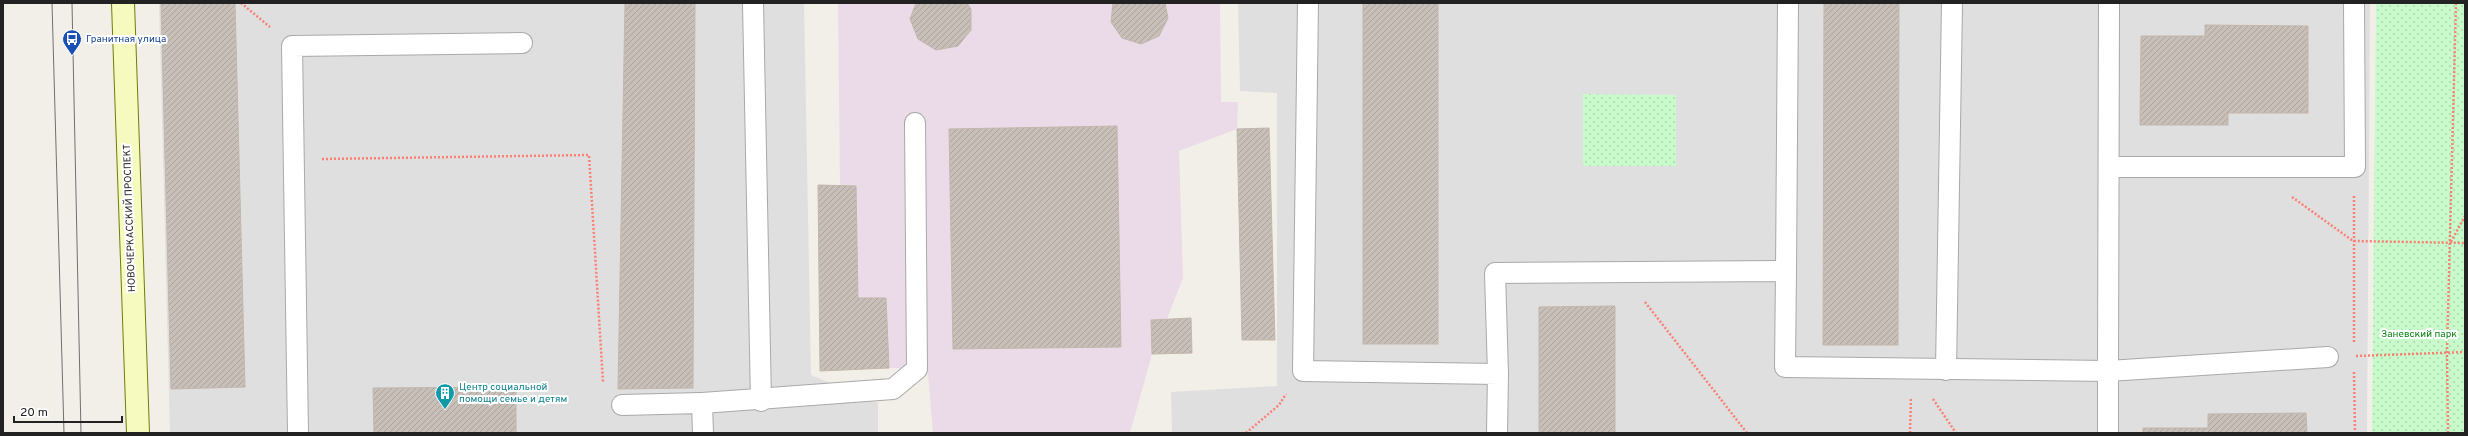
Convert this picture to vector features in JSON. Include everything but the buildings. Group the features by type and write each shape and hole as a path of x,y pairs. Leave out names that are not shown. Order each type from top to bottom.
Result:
{"main road":[{"name":"НОВОЧЕРКАССКИЙ ПРОСПЕКТ","path":"123,3 138,433"}],"lane":[{"path":"753,3 761,401"},
{"path":"1308,3 1303,371 1498,374"},
{"path":"1788,3 1785,367 1946,370 2108,370 2328,357"},
{"path":"1946,370 1952,3"},
{"path":"2108,433 2109,3"},
{"path":"2109,166 2355,167 2354,3"},
{"path":"298,433 292,46 522,43"},
{"path":"622,405 702,404 761,401 893,389 916,369 915,123"},
{"path":"1497,433 1498,374 1495,273 1786,271"},
{"path":"702,404 703,433"}],"path":[{"path":"241,3 292,46"},
{"path":"2448,433 2447,352 2456,3"},
{"path":"294,159 590,155 603,383 622,405"},
{"path":"2354,363 2355,167"},
{"path":"2290,195 2354,241 2451,242 2465,244"},
{"path":"2451,242 2465,216"},
{"path":"1623,272 1747,433"},
{"path":"2354,356 2465,352"},
{"path":"1910,433 1911,369"},
{"path":"1911,369 1956,433"},
{"path":"1246,433 1279,405 1303,371"},
{"path":"2354,371 2355,433"}],"shaded area":[{"path":"159,3 804,3 811,375 878,403 878,433 170,433"},
{"path":"838,3 1220,3 1221,102 1238,102 1237,129 1179,151 1183,278 1167,319 1151,320 1152,354 1130,433 933,433 928,373 917,369 889,368 820,371 818,185 840,185"},
{"path":"1238,3 2370,3 2367,433 1172,433 1171,392 1277,386 1277,93 1240,91"}],"green space":[{"name":"Заневский парк","path":"2376,3 2465,3 2465,433 2372,433"},
{"path":"1583,94 1676,95 1676,166 1583,166"}],"tram line":[{"path":"52,3 64,433"},
{"path":"72,3 81,433"}],"place":[{"name":"Гранитная улица","path":"72,56"},
{"name":"Центр социальной помощи семье и детям","path":"445,410"}]}
